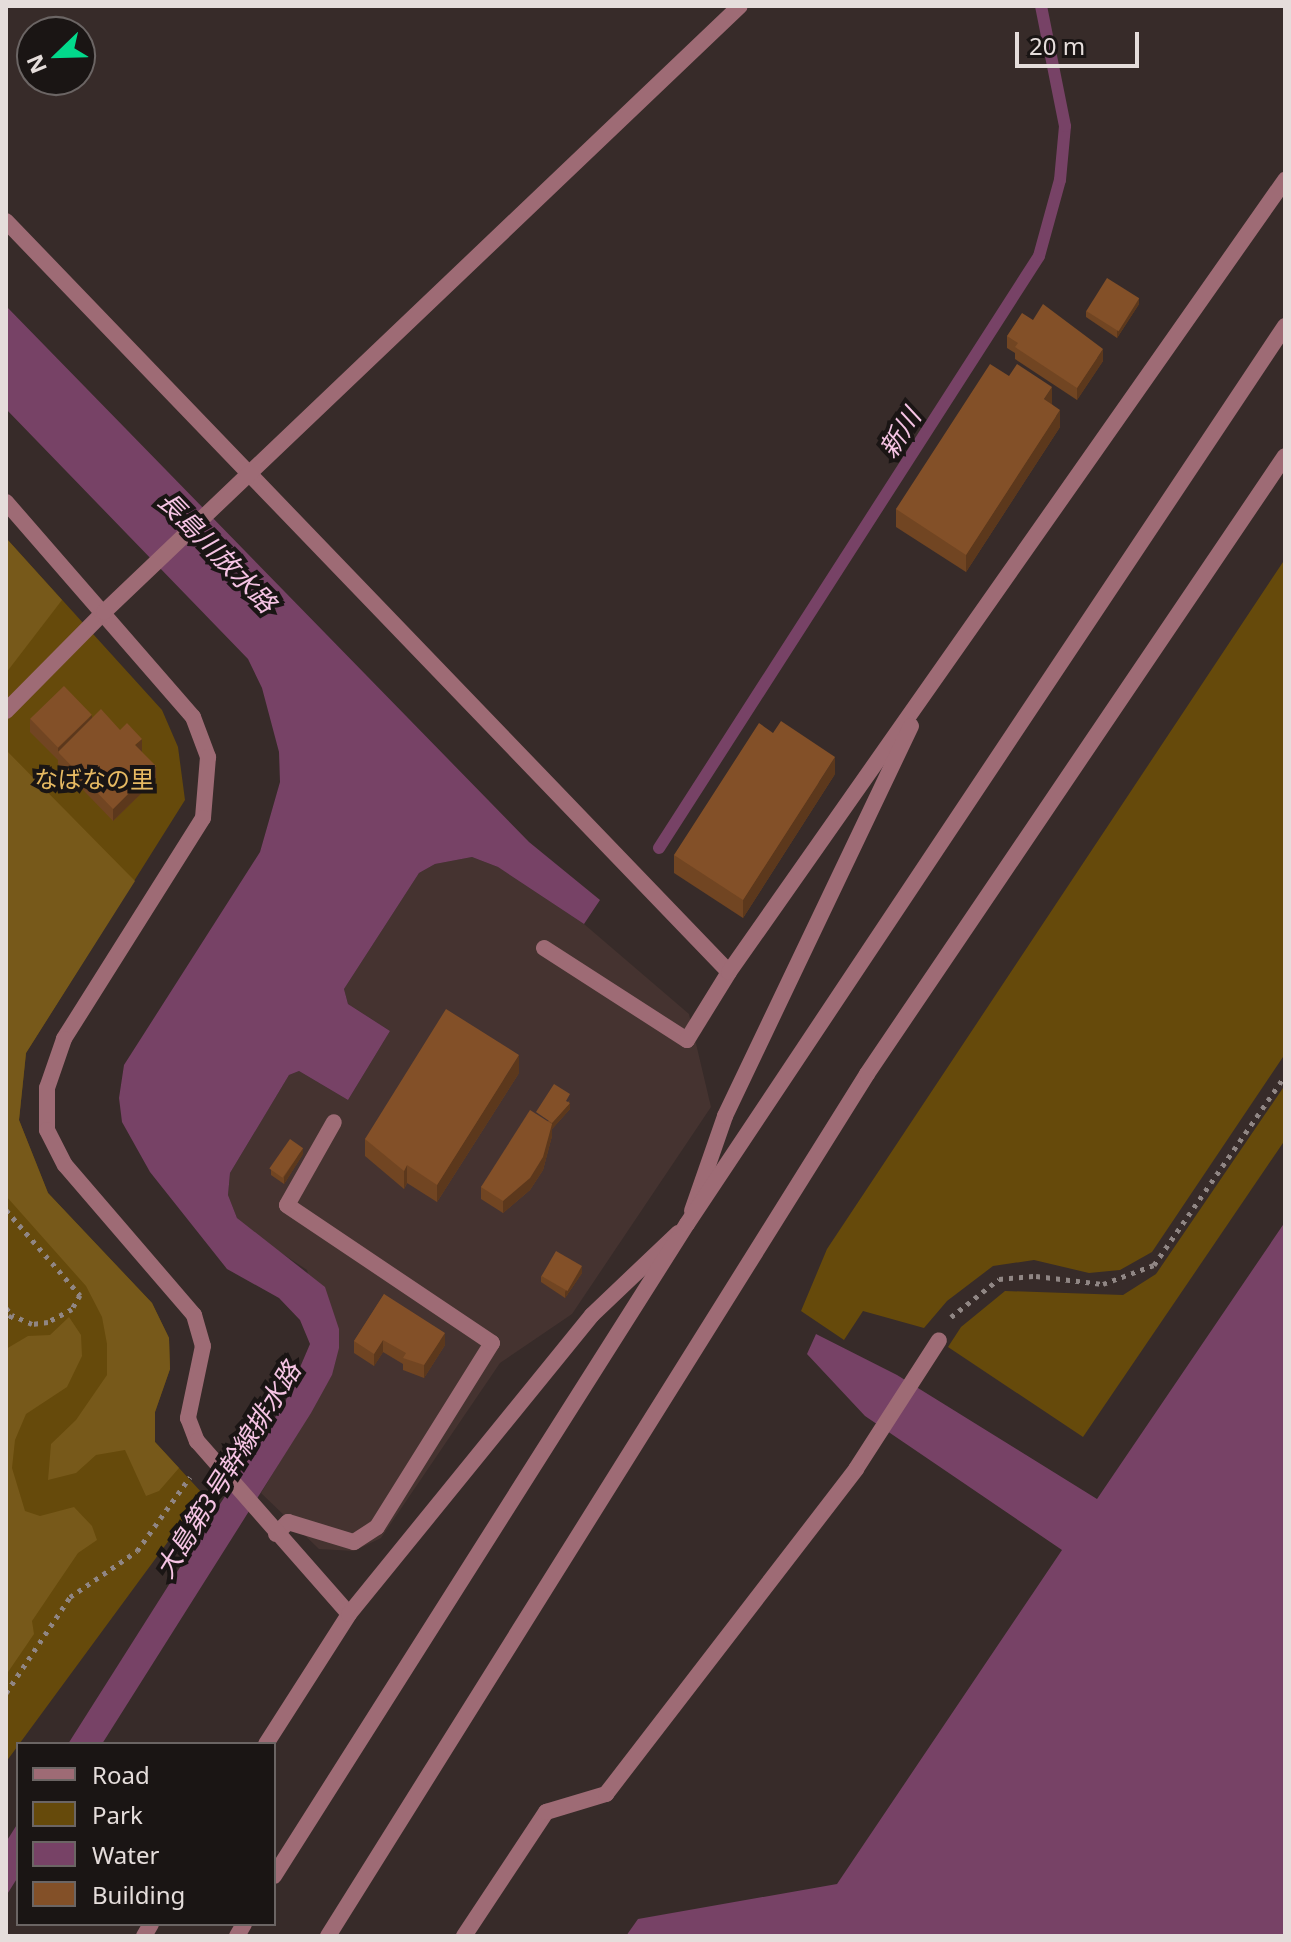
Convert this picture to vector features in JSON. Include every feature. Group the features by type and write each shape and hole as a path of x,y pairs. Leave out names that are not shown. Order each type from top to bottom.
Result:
{"street":[{"path":"6,711 104,612 230,497 740,6"},
{"path":"544,948 687,1040 729,972 1285,180"},
{"path":"6,221 729,972"},
{"path":"276,1873 687,1224 1285,326"},
{"path":"328,1936 867,1074 1285,456"},
{"path":"6,502 193,717 208,757 203,818 64,1039 47,1088 47,1130 65,1165 194,1315 203,1346 188,1418 212,1459 349,1614"},
{"path":"267,1742 349,1614 592,1315 687,1224 725,1116 931,684"},
{"path":"271,1529 288,1522 354,1542 377,1527 492,1343 287,1205 334,1122"},
{"path":"464,1936 546,1812 606,1794 856,1469 939,1340"}],"path":[{"path":"939,1340 953,1313 999,1279 1036,1276 1103,1284 1154,1265 1285,1076"},
{"path":"6,1210 80,1295 72,1309 48,1322 32,1324 12,1315 6,1308"},
{"path":"6,1323 12,1315"},
{"path":"6,1693 70,1597 137,1551 212,1459"}],"shaded area":[{"path":"6,538 62,600 6,673"},
{"path":"6,750 135,881 26,1053 19,1120 48,1193 152,1303 169,1338 170,1369 155,1412 155,1442 179,1468 159,1491 146,1496 125,1450 96,1455 76,1473 48,1480 51,1444 76,1420 107,1375 107,1344 102,1317 86,1286 6,1196"},
{"path":"472,857 498,867 584,924 689,1014 711,1107 572,1314 500,1363 381,1538 354,1551 319,1549 261,1493 332,1375 307,1270 251,1233 237,1218 228,1195 230,1173 289,1075 299,1071 348,1100 390,1031 348,1004 344,989 419,873 435,864"},
{"path":"69,1317 81,1335 82,1356 67,1387 26,1414 15,1440 12,1468 25,1511 40,1516 74,1507 92,1526 97,1540 78,1553 32,1621 34,1634 6,1675 6,1349 28,1336 50,1335"}],"green space":[{"name":"なばなの里","path":"6,538 162,710 178,747 185,800 26,1053 19,1120 48,1193 152,1303 169,1338 170,1369 155,1412 155,1442 203,1494 21,1742 16,1742 16,1748 6,1762"},
{"path":"1285,559 1285,1054 1152,1252 1120,1270 1089,1273 1034,1260 993,1266 947,1301 924,1328 863,1311 844,1340 801,1311 827,1249"},
{"path":"1285,1085 1285,1140 1083,1437 948,1347 961,1327 1005,1291 1123,1295 1156,1274"}],"water":[{"name":"長島川放水路","path":"6,306 529,842 600,900 584,924 498,867 472,857 435,864 419,873 344,989 348,1004 390,1031 348,1100 299,1071 289,1075 230,1173 228,1195 237,1218 325,1287 339,1329 339,1348 332,1375 311,1413 103,1742 69,1742 286,1400 310,1344 300,1320 279,1298 227,1269 150,1172 122,1122 119,1098 124,1065 260,852 280,782 279,752 262,688 248,659 6,409"},
{"path":"1285,1222 1285,1936 626,1936 638,1919 837,1884 1062,1550 865,1416 807,1354 816,1334 897,1375 1097,1499"},
{"path":"16,1826 16,1880 6,1896 6,1842"}],"building":[{"path":"1107,278 1139,298 1119,331 1086,311"},
{"path":"1043,304 1103,349 1077,388 1015,347 1018,343 1007,336 1022,313 1033,320"},
{"path":"990,364 1009,376 1017,364 1052,387 1044,399 1060,410 966,555 896,509"},
{"path":"64,686 92,715 58,747 30,719"},
{"path":"101,709 120,730 127,723 142,739 135,745 156,766 113,809 58,752"},
{"path":"781,721 835,757 743,900 674,855 759,723 773,733"},
{"path":"446,1009 519,1055 437,1185 407,1165 404,1171 365,1139"},
{"path":"554,1084 570,1094 566,1101 570,1103 552,1123 536,1112"},
{"path":"530,1110 552,1124 543,1157 530,1178 503,1201 481,1187"},
{"path":"290,1139 303,1148 282,1178 269,1168"},
{"path":"556,1251 582,1266 567,1291 542,1276"},
{"path":"384,1294 445,1333 424,1365 403,1358 406,1353 383,1340 374,1354 354,1341"}],"waterway":[{"name":"新川","path":"659,848 1039,256 1060,180 1065,126 1041,6"}],"water label":[{"name":"大島第3号幹線排水路","path":"228,1470"}]}
